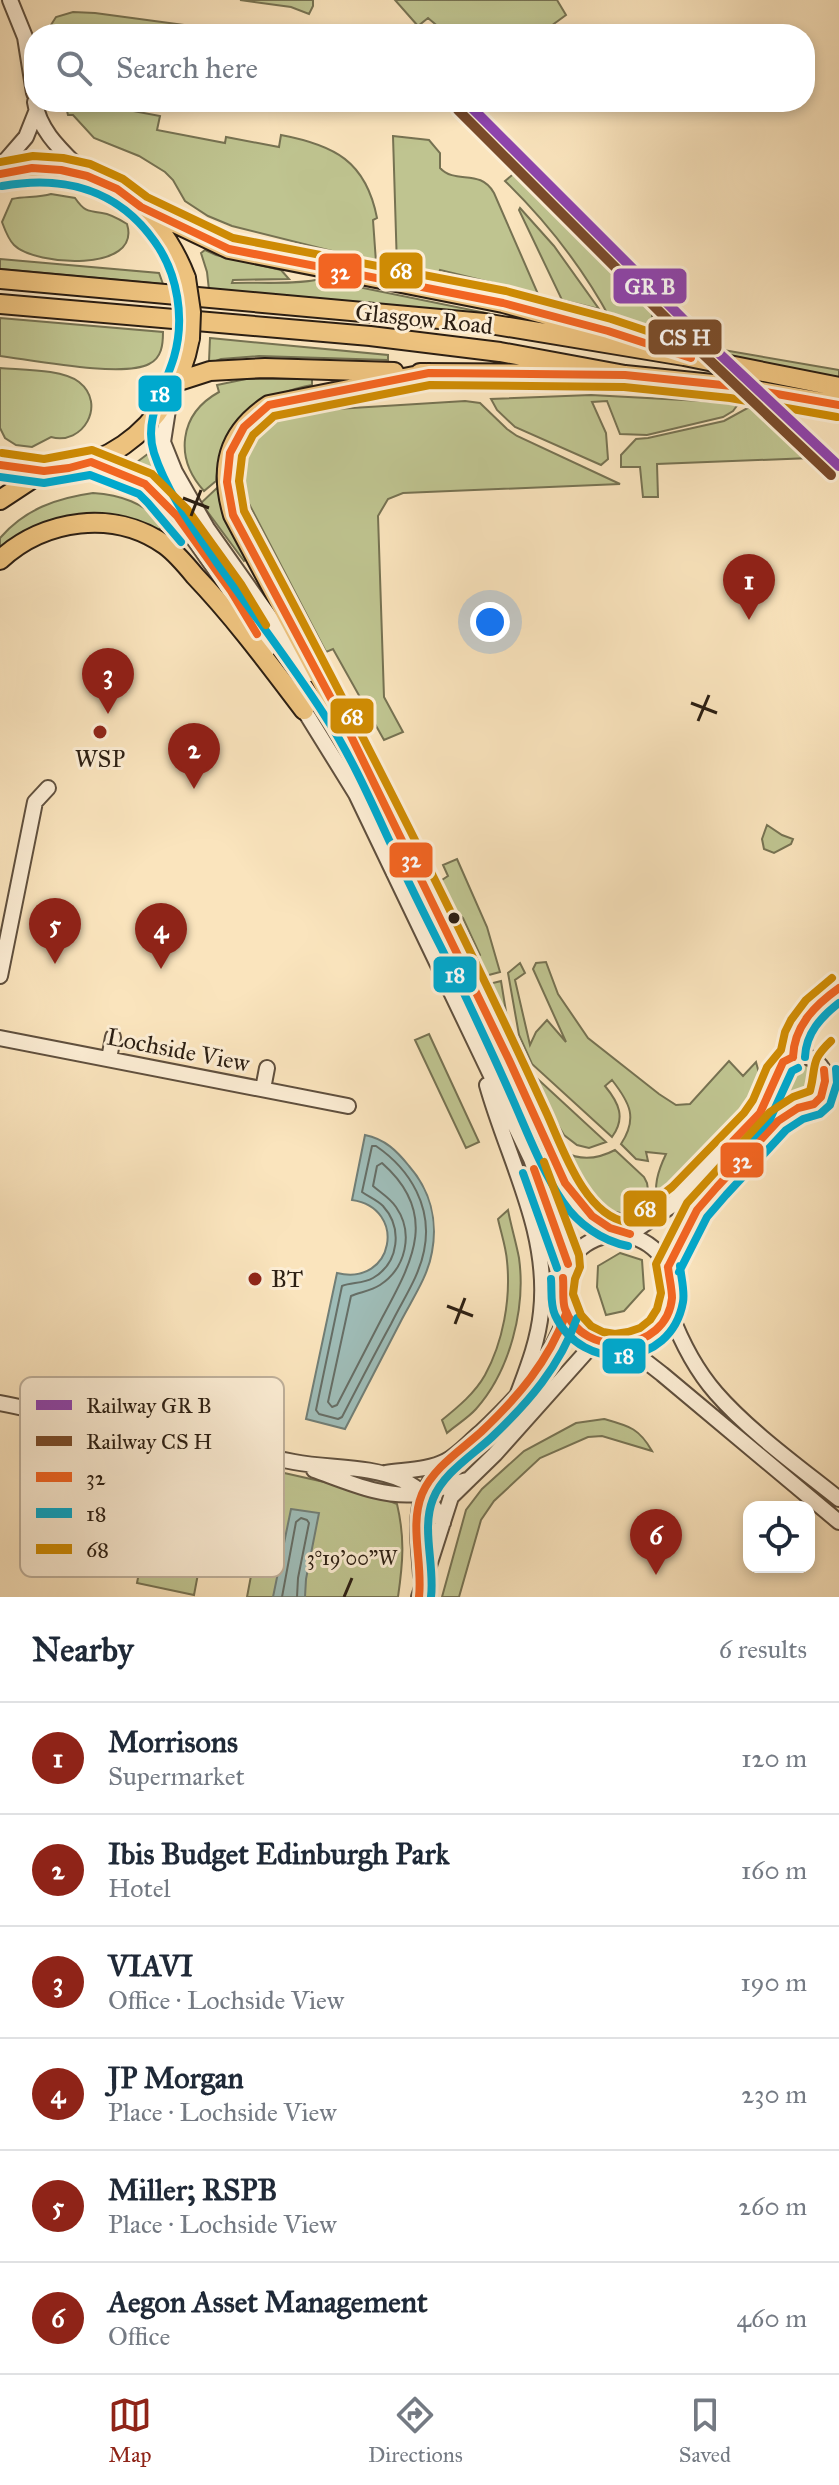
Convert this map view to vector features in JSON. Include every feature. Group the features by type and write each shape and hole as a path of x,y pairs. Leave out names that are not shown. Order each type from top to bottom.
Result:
{"main road":[{"path":"0,174 32,168 87,176 117,189 141,207 229,249 503,303 608,331 684,356"},
{"path":"0,465 44,471 91,462 120,448 140,433 156,417 174,389 190,338 191,312 186,278 166,235 141,207"},
{"name":"Glasgow Road","path":"0,279 484,323 684,356 839,387"},
{"name":"Glasgow Road","path":"0,304 384,338 500,352 625,375 732,386 839,405"},
{"path":"174,389 210,371 265,368 625,375"},
{"path":"350,734 233,515 226,483 228,461 232,446 250,418 269,405 429,373"},
{"path":"0,500 44,471"},
{"path":"0,560 35,536 67,525 103,523 146,534 169,548 235,619 304,710"}],"street":[{"path":"10,0 24,34"},
{"path":"0,167 26,137 34,112"},
{"path":"38,112 48,136 87,176"},
{"path":"174,389 163,442 175,472 207,528 350,734 509,1060 565,1183 586,1211 658,1252 668,1267 673,1282 670,1312 663,1324 640,1342 626,1346 595,1342 583,1335 566,1314"},
{"path":"91,462 145,484 177,516 231,591 356,794 531,1159 568,1264"},
{"path":"0,976 35,802 48,788"},
{"path":"109,1059 113,1037"},
{"name":"Lochside View","path":"0,1038 348,1106"},
{"path":"477,1048 496,1118 535,1223 542,1266 541,1311 536,1339 517,1396"},
{"path":"420,1590 417,1524 422,1493 445,1462 517,1396 542,1365 560,1335 566,1314 561,1289 563,1276 578,1250 592,1241 624,1234 671,1206 760,1113 783,1062 805,1055 817,1061 824,1070 821,1097 814,1104 798,1108 778,1121 717,1187 697,1210 668,1267"},
{"path":"263,1089 267,1068"},
{"path":"670,1312 691,1358 716,1393 742,1419 839,1499"},
{"path":"420,1590 451,1497 495,1454 595,1342"},
{"path":"626,1346 839,1522"},
{"path":"0,1403 20,1407"},
{"path":"284,1460 385,1473 411,1484 422,1493 432,1503 443,1523"},
{"path":"385,1473 445,1462"},
{"path":"298,1463 359,1487 390,1494 422,1493 468,1480"},
{"path":"390,1494 406,1506 417,1524"}],"green space":[{"path":"240,0 313,0 313,6 309,14 291,7"},
{"path":"395,0 557,0 566,15 554,24 435,24 428,18 416,24"},
{"path":"73,12 95,13 177,24 52,24 56,17"},
{"path":"67,112 139,112 160,116 157,130 225,143 226,137 279,147 281,135 332,151 356,169 372,198 377,218 373,220 376,262 232,226 208,216 185,201 165,172 139,156 94,138 73,115"},
{"path":"393,136 429,140 440,153 440,168 446,173 488,185 538,294 440,270 438,276 397,267"},
{"path":"517,171 646,299 652,318 675,337 611,320 563,246 505,181"},
{"path":"51,194 75,198 86,210 109,214 121,220 127,224 127,240 119,251 84,261 43,257 14,245 2,222 12,199"},
{"path":"520,208 554,246 599,309 562,300"},
{"path":"205,250 281,270 289,279 233,280 232,283 289,283 319,279 491,314 490,317 209,290 201,253"},
{"path":"0,259 159,273 163,284 0,269"},
{"path":"0,318 163,332 162,346 157,358 136,368 99,369 0,356"},
{"path":"210,338 388,355 388,360 259,356 221,359 211,363"},
{"path":"677,342 839,370 839,379 714,356 675,345"},
{"path":"0,368 52,372 79,382 91,401 88,421 73,435 51,437 32,447 16,445 5,438 0,428"},
{"path":"246,379 312,379 312,385 275,396 246,416 225,444 216,481 204,491 188,465 185,437 189,424 206,401 219,392 217,385"},
{"path":"591,395 739,403 723,417 647,435 620,434 607,401 592,402 606,433 608,459 601,465 515,427 497,410 491,399"},
{"path":"465,401 480,403 517,436 620,484 403,493 388,499 378,516 384,697 403,732 384,740 333,649 326,652 246,498 243,464 246,451 261,430 273,422 304,411"},
{"path":"753,405 763,407 777,429 810,458 657,464 658,497 643,497 640,467 621,467 621,455 636,439 724,421"},
{"path":"153,450 184,507 181,509 156,482 129,468"},
{"path":"218,487 221,504 249,558 244,561 201,503"},
{"path":"93,493 131,501 164,523 157,533 91,519 0,556 0,538 20,519 42,506"},
{"path":"767,825 793,839 791,844 774,853 764,849 762,839"},
{"path":"457,859 487,927 500,972 485,976 477,957 480,955 463,918 449,905 440,884 448,876 443,865"},
{"path":"546,962 558,994 588,1038 676,1105 690,1104 729,1061 743,1076 756,1062 760,1077 756,1094 704,1147 702,1160 692,1170 693,1174 671,1197 657,1206 657,1179 666,1154 646,1152 648,1161 636,1159 621,1144 629,1126 630,1111 612,1080 605,1086 614,1098 620,1117 612,1137 532,1064 519,1035 508,973 520,963 525,973 515,980 530,1045 547,1020 566,1042 533,969 536,963"},
{"path":"501,981 509,1030 504,1031 498,1011 493,1011 489,984"},
{"path":"429,1034 479,1142 466,1148 415,1040"},
{"path":"800,1064 812,1069 817,1081 812,1093 800,1098 788,1093 783,1081 788,1069"},
{"path":"529,1071 606,1142 589,1148 577,1145 564,1135 526,1073"},
{"path":"615,1150 644,1177 651,1210 635,1214 620,1213 595,1202 575,1182 560,1155 564,1152 590,1158"},
{"path":"508,1210 521,1277 513,1338 488,1394 473,1412 447,1433 442,1420 481,1382 501,1334 507,1305 508,1275 506,1250 498,1219"},
{"path":"620,1253 642,1260 644,1289 624,1311 606,1315 597,1287 598,1266"},
{"path":"604,1419 632,1429 643,1437 652,1451 602,1436 588,1437 540,1458 494,1501 481,1520 459,1597 442,1597 466,1510 482,1489 524,1451 576,1423"},
{"path":"284,1473 364,1491 397,1504 402,1550 398,1597 247,1597 251,1577 284,1577"},
{"path":"138,1577 197,1577 194,1595 137,1583"}],"water":[{"path":"365,1135 390,1146 416,1175 431,1206 434,1240 424,1278 345,1429 306,1419 337,1273 356,1274 371,1269 382,1258 387,1245 387,1230 381,1217 370,1206 352,1200"},
{"path":"291,1509 319,1513 305,1597 273,1597 277,1577 284,1577 284,1543"}],"transit line":[{"path":"460,112 685,337 831,475"},
{"path":"476,112 693,329 839,466"},
{"name":"68","path":"0,162 33,156 90,164 123,179 147,197 233,238 506,291 611,319 695,347"},
{"name":"32","path":"0,174 32,168 87,176 117,189 141,207 229,249 503,303 608,331 691,358"},
{"name":"18","path":"2,186 46,183 88,190 124,209 140,224 163,255 174,282 179,312 174,357 156,404 151,428 154,453 166,482 199,537 299,677 345,749 555,1190 583,1224 600,1236 628,1246"},
{"name":"32","path":"630,1234 610,1228 592,1216 565,1183 509,1060 350,734 233,515 227,482 230,453 244,427 269,405 429,373 625,375 732,386 839,405"},
{"name":"68","path":"832,978 806,1000 791,1020 781,1050 767,1067 744,1113 672,1187 627,1222 612,1217 599,1207 587,1194 568,1161 438,885 244,511 239,481 242,456 253,435 274,416 430,385 624,387 730,398 837,417"},
{"name":"68","path":"2,453 44,459 92,450 152,474 187,509 241,584 266,625"},
{"name":"32","path":"0,465 44,471 91,462 145,484 177,516 231,591 257,634"},
{"name":"18","path":"0,477 44,483 90,475 139,494 181,542"},
{"name":"32","path":"793,1057 797,1036 807,1017 839,988"},
{"name":"18","path":"805,1057 808,1040 816,1026 839,1003"},
{"name":"68","path":"544,1162 579,1255 580,1267 573,1294 581,1315 591,1326 603,1332 615,1334 640,1328 657,1309 661,1293 656,1264 687,1203 770,1112 793,1097 810,1091 817,1059 831,1041"},
{"name":"32","path":"733,1141 760,1113 783,1062 793,1057"},
{"name":"18","path":"742,1149 770,1119 792,1071 798,1068"},
{"name":"18","path":"679,1272 707,1217 726,1195 786,1130 803,1119 820,1114 830,1105 837,1083 836,1069"},
{"name":"32","path":"668,1267 697,1210 717,1187 778,1121 798,1108 814,1104 821,1097 824,1070"},
{"name":"32","path":"534,1169 568,1264"},
{"name":"18","path":"523,1173 557,1268"},
{"name":"18","path":"551,1279 553,1311 568,1334 585,1347 604,1354 625,1356 644,1351 662,1341 675,1324 683,1302 680,1266"},
{"name":"32","path":"563,1278 564,1306 575,1325 589,1337 623,1343 641,1339 656,1330 667,1316 672,1298 668,1267"},
{"name":"32","path":"419,1597 416,1532 422,1494 440,1468 481,1432 519,1392 541,1363 566,1314"},
{"name":"18","path":"431,1597 428,1522 433,1499 451,1473 531,1397 562,1352 577,1318"}],"place":[{"name":"Morrisons","path":"749,620"},
{"name":"VIAVI","path":"108,714"},
{"name":"WSP","path":"100,732"},
{"name":"Ibis Budget Edinburgh Park","path":"194,789"},
{"name":"Miller; RSPB","path":"55,964"},
{"name":"JP Morgan","path":"161,969"},
{"name":"BT","path":"255,1279"},
{"name":"Aegon Asset Management","path":"656,1575"}]}
